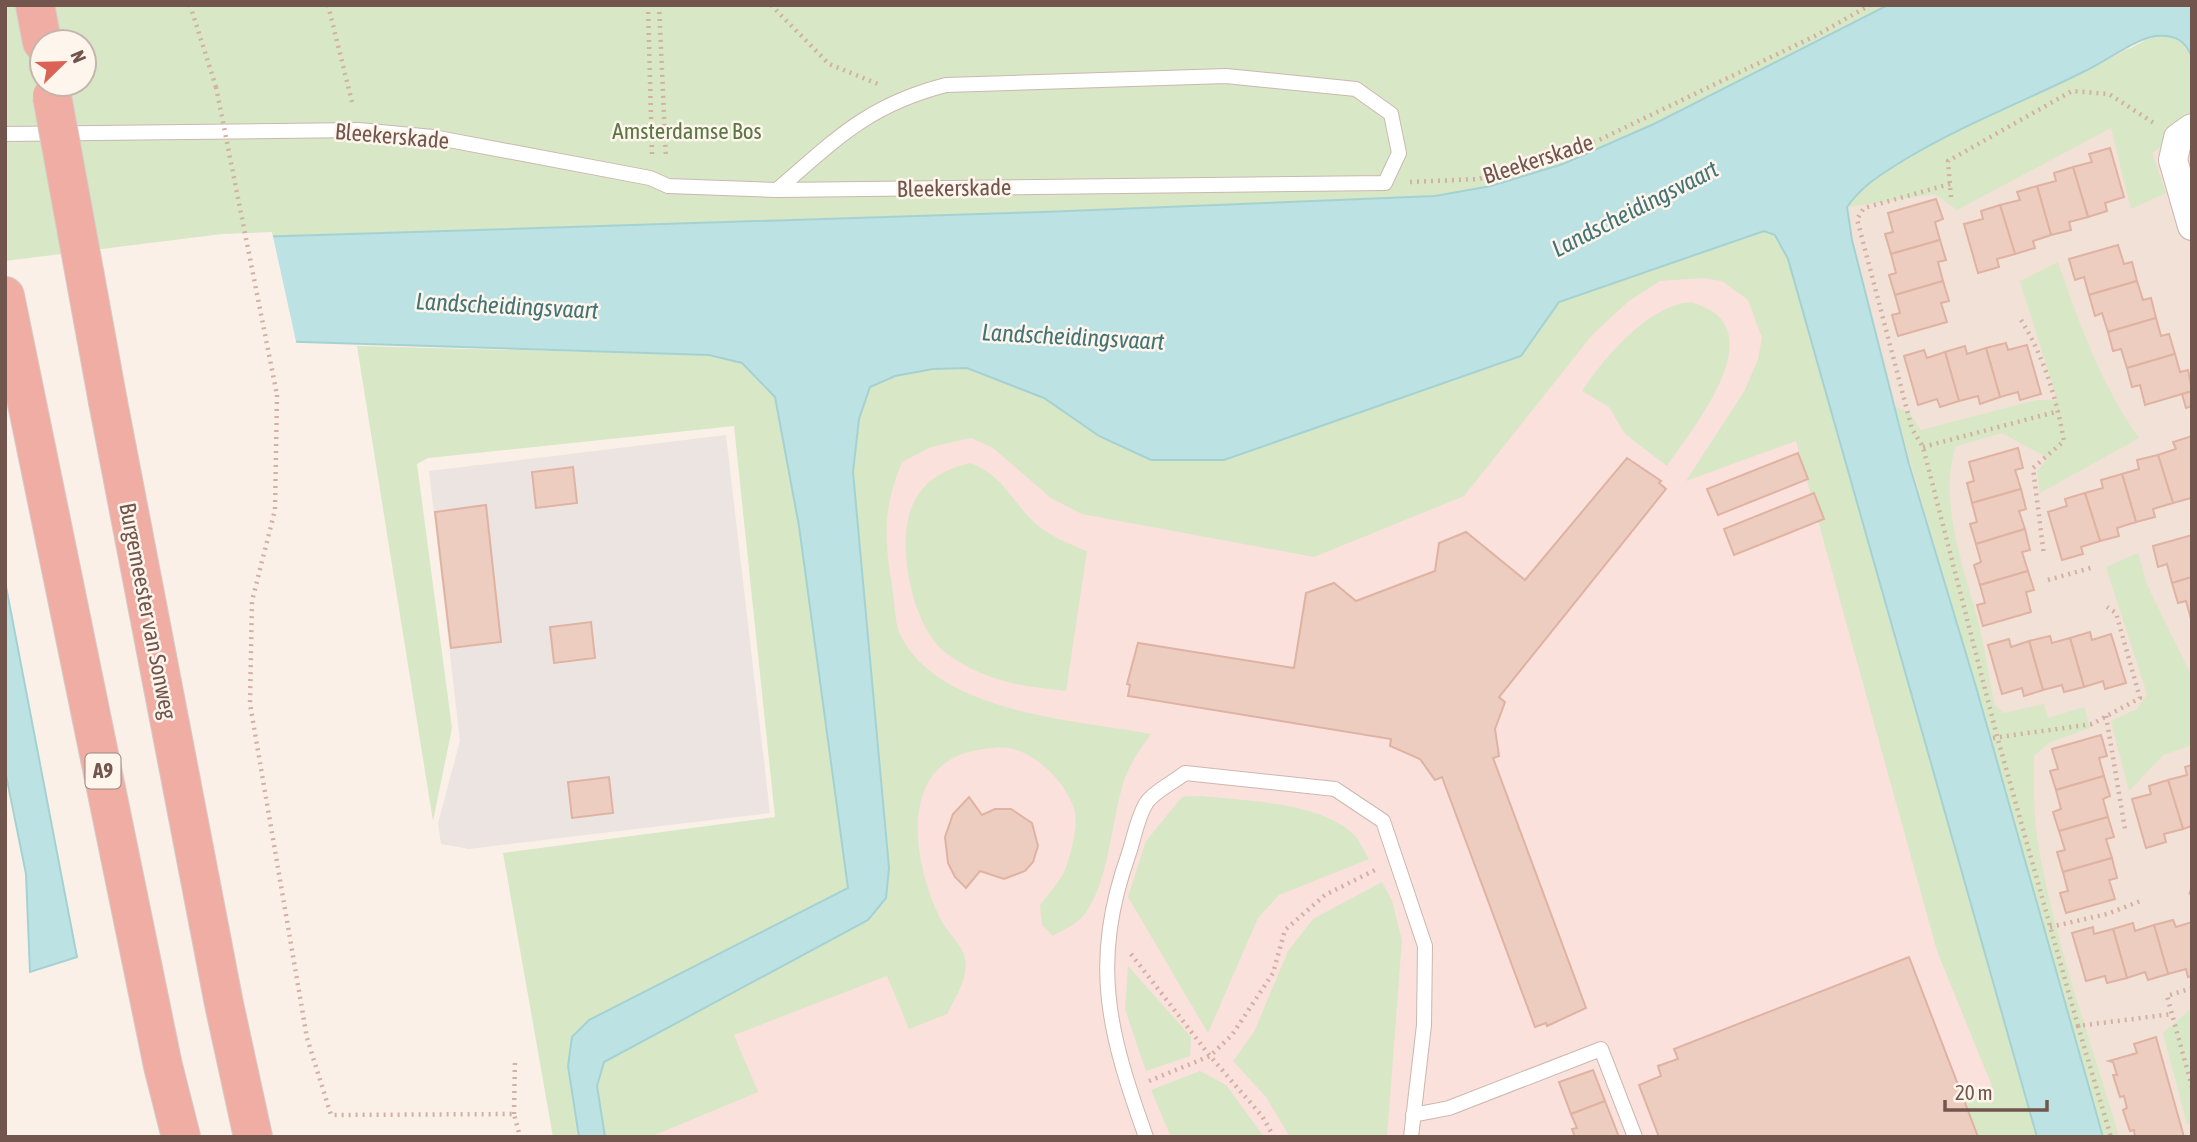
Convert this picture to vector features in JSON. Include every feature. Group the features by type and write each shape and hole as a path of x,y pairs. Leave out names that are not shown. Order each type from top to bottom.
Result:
{"highway":[{"path":"35,5 39,28"},
{"name":"Burgemeester van Sonweg","path":"52,98 108,402 224,1003 253,1137"},
{"name":"A9","path":"5,296 181,1137"}],"street":[{"path":"2185,133 2173,160 2192,226"}],"lane":[{"path":"778,190 856,122 905,96 946,85 1226,76 1356,89 1391,114 1399,153 1385,183"},
{"name":"Bleekerskade","path":"5,134 359,130 433,136 650,178 667,186 778,190 1385,183"},
{"path":"1146,1137 1129,1089 1108,1012 1106,952 1119,880 1147,803 1185,773 1335,789 1383,821 1425,946 1424,1025 1411,1137"},
{"path":"1413,1115 1449,1108 1601,1049 1635,1137"}],"path":[{"path":"190,5 216,87 277,396 275,510 252,601 250,704 307,1038 331,1115 514,1114"},
{"path":"328,5 359,130"},
{"path":"649,5 653,148 650,178"},
{"path":"659,5 667,186"},
{"path":"771,5 830,64 905,96"},
{"name":"Bleekerskade","path":"1385,183 1479,179 1599,140 1817,35 1870,5"},
{"path":"1951,197 1948,161 2072,91 2109,94 2185,133"},
{"path":"1950,184 1864,208 1857,219 1912,429 1923,447 1995,737 2111,1137"},
{"path":"2021,320 2038,348 2059,411 2064,440 2034,468 2044,556"},
{"path":"1923,447 2059,411"},
{"path":"2048,580 2094,567"},
{"path":"1995,737 2092,724 2140,698 2116,613 2107,607"},
{"path":"2106,716 2126,829"},
{"path":"1129,1089 1210,1056 1232,1035 1273,973 1285,930 1325,895 1396,859"},
{"path":"2050,927 2107,914 2143,900"},
{"path":"1106,952 1132,954 1210,1056 1262,1116 1274,1137"},
{"path":"2192,988 2167,996 2192,1087"},
{"path":"2078,1026 2172,1014"},
{"path":"515,1058 514,1114 520,1137"}],"shaded area":[{"path":"2192,34 2192,1137 2080,1137 1810,199 2075,61"},
{"path":"1777,251 2041,1137 621,1137 856,912 839,456 1481,299"},
{"path":"726,435 770,813 469,849 441,844 438,823 460,741 429,471"}],"green space":[{"name":"Amsterdamse Bos","path":"5,5 1920,5 1527,208 5,262"},
{"path":"2153,36 2173,36 2182,42 2187,49 2192,69 2192,110 2171,130 2172,139 2152,153 2166,193 2131,209 2111,128 1957,210 1935,194 1847,207 1866,186 1891,166 1922,147 2090,69"},
{"path":"1764,231 1775,235 1788,259 2037,1137 1977,1137 1962,1099 1992,1086 1937,951 1796,441 1686,481 1745,390 1758,359 1762,338 1748,300 1722,281 1703,278 1660,281 1629,301 1593,334 1464,496 1314,557 1082,514 1051,498 993,448 971,438 931,447 902,462 888,509 888,553 897,627 921,663 947,683 978,698 1013,709 1151,734 1133,761 1123,783 1104,872 1092,902 1078,921 1053,936 1042,925 1040,905 1065,870 1075,826 1072,802 1059,781 1041,763 1020,751 1006,747 978,750 951,759 933,775 922,796 918,821 919,848 932,900 942,922 965,958 963,980 947,1014 909,1029 887,976 734,1035 758,1092 650,1137 605,1137 597,1086 603,1062 868,920 889,868 853,472 859,419 870,387 895,376 933,369 967,368 1044,398 1099,436 1151,460 1224,460 1521,356 1559,302"},
{"path":"2058,262 2102,375 2139,438 2040,493 2037,471 2048,458 2002,433 1956,446 1951,467 1951,512 1995,705 2004,713 2044,704 2048,718 2084,707 2090,728 2050,742 2034,756 2035,817 2052,913 2119,1137 2103,1137 1895,407 1909,412 1921,430 2037,400 2057,400 2020,281"},
{"path":"1692,302 1711,310 1720,318 1728,334 1729,352 1724,372 1714,393 1667,466 1625,434 1609,407 1582,391 1629,335 1659,312"},
{"path":"357,346 709,355 742,363 776,397 799,526 848,888 589,1020 572,1037 568,1066 579,1137 553,1137 503,853 775,817 734,426 428,458 417,464 452,728 433,821"},
{"path":"971,463 998,480 1042,529 1087,551 1066,691 1003,681 974,670 946,653 924,625 910,583 906,540 908,520 913,504 923,488 937,476"},
{"path":"2138,553 2147,585 2192,677 2192,745 2163,755 2129,791 2111,721 2137,709 2147,694 2106,567"},
{"path":"1201,796 1282,805 1322,816 1340,824 1354,835 1369,859 1279,895 1258,918 1208,1033 1128,897 1146,841 1182,797"},
{"path":"1382,882 1392,901 1402,940 1387,1137 1290,1137 1266,1097 1233,1061 1254,1032 1288,951 1313,919"},
{"path":"1128,966 1191,1037 1190,1056 1146,1071 1125,1009"},
{"path":"2192,1008 2192,1123 2187,1124 2163,1033"},
{"path":"1200,1071 1226,1085 1264,1137 1171,1137 1151,1090"}],"water":[{"name":"Landscheidingsvaart","path":"1888,5 2192,5 2192,58 2183,43 2173,37 2147,38 2083,72 1926,147 1873,181 1859,192 1847,207 1852,240 1909,464 1976,687 2103,1137 2037,1137 1788,259 1775,235 1764,231 1559,302 1521,356 1224,460 1151,460 1099,436 1044,398 967,368 933,369 895,376 870,387 859,419 853,472 889,868 886,898 868,920 604,1062 597,1086 605,1137 579,1137 568,1066 572,1037 589,1020 848,888 799,526 775,397 742,363 709,355 241,340 223,238 1043,212 1435,196 1491,186 1563,164 1656,123"},
{"path":"5,581 77,957 30,972 26,874 5,770"}],"pier":[{"path":"272,232 297,346 132,336 5,342 5,261 222,234"}],"building":[{"path":"2110,148 2124,197 2105,203 2107,211 2088,217 2073,167 2092,162 2089,154"},
{"path":"2073,167 2088,217 2069,222 2071,230 2051,235 2037,186 2056,181 2054,173"},
{"path":"2037,186 2051,235 2033,241 2035,248 2015,254 2000,205 2020,200 2017,192"},
{"path":"1936,199 1943,219 1935,222 1940,240 1891,254 1885,234 1893,232 1888,213"},
{"path":"2000,205 2015,254 1997,259 1999,267 1978,273 1964,224 1983,219 1981,211"},
{"path":"1940,240 1946,260 1938,262 1943,281 1895,295 1889,275 1896,273 1891,254"},
{"path":"2118,245 2124,264 2132,262 2137,281 2089,295 2084,277 2075,280 2069,259"},
{"path":"1943,281 1949,301 1941,303 1947,322 1898,336 1892,315 1900,313 1895,295"},
{"path":"2137,281 2143,300 2151,298 2156,318 2108,332 2102,313 2095,316 2089,295"},
{"path":"2156,318 2161,336 2169,334 2175,354 2127,368 2121,349 2113,351 2108,332"},
{"path":"2006,343 2008,350 2027,345 2041,394 2020,400 2018,392 2000,397 1986,348"},
{"path":"1965,346 1967,354 1986,348 2000,397 1980,404 1978,396 1959,401 1945,352"},
{"path":"1924,350 1927,358 1945,352 1959,401 1940,407 1937,399 1918,405 1904,356"},
{"path":"2175,354 2180,372 2188,370 2192,391 2145,405 2140,385 2132,387 2127,368"},
{"path":"2192,391 2192,406 2186,408 2182,394"},
{"path":"2192,436 2191,498 2173,503 2158,455 2176,449 2173,442"},
{"path":"2018,448 2023,468 2015,470 2021,489 1972,503 1967,483 1974,481 1969,462"},
{"path":"1798,453 1808,479 1718,515 1707,489"},
{"path":"2158,455 2173,503 2153,509 2155,517 2136,522 2122,474 2139,469 2137,460"},
{"path":"1627,458 1661,481 1659,483 1666,489 1499,697 1505,702 1495,729 1499,756 1493,758 1586,1008 1547,1026 1546,1023 1535,1027 1442,777 1435,780 1420,759 1390,746 1391,739 1128,696 1130,685 1127,684 1138,643 1294,668 1306,593 1334,583 1356,601 1435,571 1439,543 1466,532 1525,580"},
{"path":"573,467 577,503 536,508 532,472"},
{"path":"2122,474 2136,522 2117,528 2119,536 2100,541 2085,493 2103,488 2101,480"},
{"path":"2021,489 2026,509 2019,511 2025,529 1976,544 1970,524 1977,522 1972,503"},
{"path":"1814,493 1824,519 1734,555 1724,529"},
{"path":"2085,493 2100,541 2081,547 2083,554 2062,560 2048,512 2067,506 2065,499"},
{"path":"486,505 501,642 451,648 435,512"},
{"path":"2025,529 2030,550 2022,552 2028,571 1980,585 1974,565 1981,562 1976,544"},
{"path":"2192,535 2192,577 2172,583 2167,564 2158,567 2153,546"},
{"path":"2028,571 2034,590 2026,592 2031,612 1983,626 1977,605 1985,603 1980,585"},
{"path":"2192,577 2191,619 2186,601 2178,603 2172,583"},
{"path":"591,622 595,658 554,663 550,627"},
{"path":"2090,632 2092,640 2111,634 2126,683 2105,689 2103,681 2084,687 2070,638"},
{"path":"2050,636 2052,643 2070,638 2084,687 2064,692 2062,685 2043,690 2029,641"},
{"path":"2009,639 2011,647 2029,641 2043,690 2024,696 2022,688 2002,694 1988,645"},
{"path":"2101,735 2107,756 2099,758 2104,776 2056,790 2050,771 2058,769 2052,749"},
{"path":"2192,765 2192,826 2183,829 2168,780 2187,775 2185,767"},
{"path":"2104,776 2110,796 2103,799 2108,817 2059,831 2053,812 2061,809 2056,790"},
{"path":"609,777 613,813 572,818 568,782"},
{"path":"2168,780 2183,829 2164,834 2166,842 2146,848 2132,799 2151,794 2149,786"},
{"path":"969,797 982,815 995,809 1011,809 1032,823 1038,846 1033,862 1025,871 1004,879 980,871 966,888 955,877 948,863 945,837 953,814"},
{"path":"2108,817 2114,837 2106,839 2112,858 2063,872 2057,852 2065,850 2059,831"},
{"path":"2112,858 2117,878 2109,880 2115,899 2066,913 2060,893 2068,891 2063,872"},
{"path":"2173,920 2176,927 2192,922 2192,976 2188,977 2186,969 2168,974 2154,925"},
{"path":"2133,923 2135,931 2154,925 2168,974 2148,980 2145,972 2127,978 2113,929"},
{"path":"2093,927 2094,934 2113,929 2127,978 2107,983 2105,976 2086,981 2072,933"},
{"path":"1909,957 1978,1137 1659,1137 1639,1085 1661,1076 1658,1066 1678,1059 1674,1049"},
{"path":"2156,1037 2184,1137 2135,1137 2134,1130 2130,1131 2123,1110 2127,1108 2124,1096 2120,1097 2113,1075 2117,1075 2113,1062 2109,1061 2137,1053 2134,1044"},
{"path":"1593,1070 1605,1101 1571,1114 1559,1082"},
{"path":"1605,1101 1619,1137 1575,1137 1572,1129 1577,1128 1571,1114"}]}
